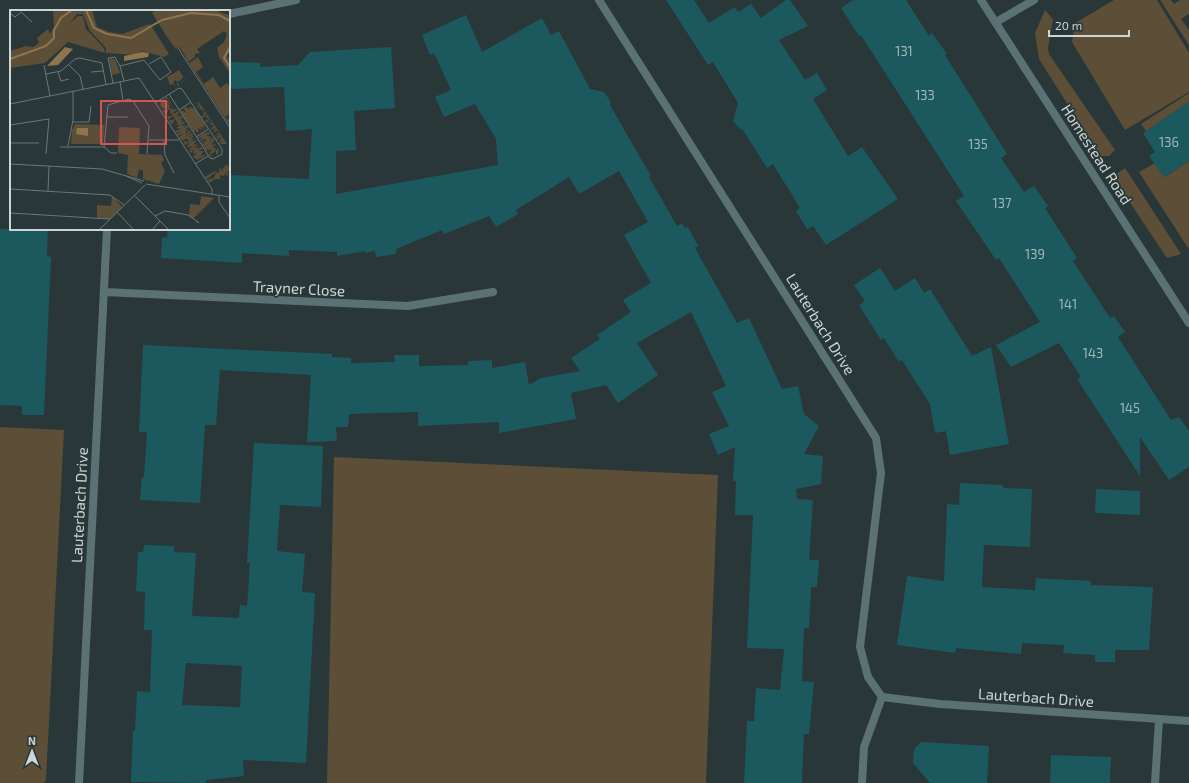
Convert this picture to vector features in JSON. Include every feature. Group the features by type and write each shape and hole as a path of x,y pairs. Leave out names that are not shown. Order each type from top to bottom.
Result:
{"street":[{"path":"230,14 296,0"},
{"name":"Lauterbach Drive","path":"599,0 876,438 881,473 860,647 868,677 882,697 940,704 1189,721"},
{"name":"Homestead Road","path":"981,0 1189,323"},
{"path":"996,22 1034,0"},
{"name":"Lauterbach Drive","path":"79,783 107,230"},
{"name":"Trayner Close","path":"104,292 408,306 493,292"},
{"path":"862,783 864,748 882,697"},
{"path":"1155,783 1160,720"}],"shaded area":[{"path":"1114,0 1157,0 1189,53 1189,92 1125,130 1072,42 1075,23"},
{"path":"1160,0 1171,0 1174,4 1180,0 1189,0 1189,14 1181,19 1189,30 1189,45"},
{"path":"1045,10 1053,19 1048,48 1049,54 1115,150 1109,156 1100,156 1039,59 1035,33"},
{"path":"1189,93 1189,102 1146,131 1141,124"},
{"path":"1189,161 1188,248 1139,172 1155,163 1165,177"},
{"path":"1125,168 1181,254 1167,258 1115,180 1118,173"},
{"path":"0,427 64,430 46,780 43,783 0,783"},
{"path":"334,457 718,475 706,783 327,783"}],"building":[{"path":"666,0 694,0 709,23 735,7 738,12 751,4 761,18 786,0 790,0 808,26 779,40 805,80 817,73 827,90 813,99 848,156 862,147 898,199 826,245 813,226 807,229 796,211 800,208 773,164 767,168 743,130 740,129 733,121 738,103 713,62 708,65"},
{"path":"853,0 906,0 929,36 932,33 947,54 945,55 1007,154 1001,158 1024,192 1034,186 1048,206 1045,208 1077,258 1073,261 1110,318 1114,316 1125,332 1118,337 1171,420 1179,417 1189,431 1189,467 1169,480 1140,437 1140,476 1077,379 1081,377 1059,343 1011,367 996,345 1040,322 999,258 996,260 956,201 964,196 861,35 859,36 841,8"},
{"path":"466,15 482,52 542,18 551,35 559,31 590,89 604,92 611,102 610,105 651,176 649,177 677,226 682,223 685,228 688,227 698,246 695,248 737,323 749,318 782,389 798,386 804,414 819,426 804,454 823,456 821,484 796,489 797,499 813,500 809,560 819,560 817,587 811,587 809,628 804,628 802,681 814,682 809,734 804,734 802,783 744,783 747,721 754,721 756,688 780,690 784,649 747,648 753,515 735,515 736,481 733,481 735,447 718,455 709,434 729,426 712,392 726,386 691,312 637,343 658,375 618,403 606,385 571,393 576,419 499,433 499,422 418,426 418,412 349,414 348,427 336,427 337,441 307,442 311,375 220,370 216,425 205,425 200,503 140,500 142,477 144,477 147,432 139,432 143,345 332,354 332,357 351,358 351,363 395,362 394,355 419,355 419,366 468,365 468,361 492,360 492,368 525,362 529,385 541,378 580,371 571,358 600,339 597,335 631,312 623,300 651,283 624,235 648,222 619,171 579,194 569,177 516,210 518,214 496,227 489,216 444,234 442,230 396,249 396,254 376,257 375,251 365,253 365,251 337,256 337,252 289,250 289,256 242,253 242,263 161,258 162,237 167,238 168,230 230,230 230,175 309,179 312,129 286,131 284,87 230,89 230,62 261,63 260,67 298,65 310,52 391,47 395,108 354,111 356,150 336,151 336,194 498,165 496,139 475,104 444,117 435,97 451,90 434,53 430,55 422,35"},
{"path":"1189,102 1189,161 1164,177 1149,156 1155,152 1143,133"},
{"path":"0,229 48,230 47,256 51,257 44,415 22,415 22,406 0,405"},
{"path":"880,268 895,291 915,278 924,293 930,289 972,356 991,347 1009,444 950,455 946,431 935,433 930,404 902,360 899,362 884,338 881,340 859,305 865,301 854,285"},
{"path":"254,443 323,446 321,507 280,505 277,551 305,554 302,592 315,593 306,763 243,760 244,776 206,780 206,783 131,782 133,731 135,731 137,691 150,692 152,630 144,630 145,592 136,591 138,552 143,552 144,545 174,546 174,552 196,553 192,616 239,618 240,605 247,606 250,563 247,563","holes":["186,663 242,666 240,707 182,705"]},
{"path":"960,483 1003,485 1003,488 1032,489 1030,547 984,545 982,587 1035,590 1036,578 1091,581 1090,585 1153,587 1149,650 1115,650 1115,662 1095,662 1095,655 1063,653 1064,645 1022,643 1021,654 956,648 955,653 897,645 907,576 944,581 947,504 959,505"},
{"path":"1096,489 1140,491 1140,515 1095,513"},
{"path":"921,742 989,746 987,783 930,783 913,763 914,749"},
{"path":"1051,755 1111,757 1110,783 1050,783"}]}
